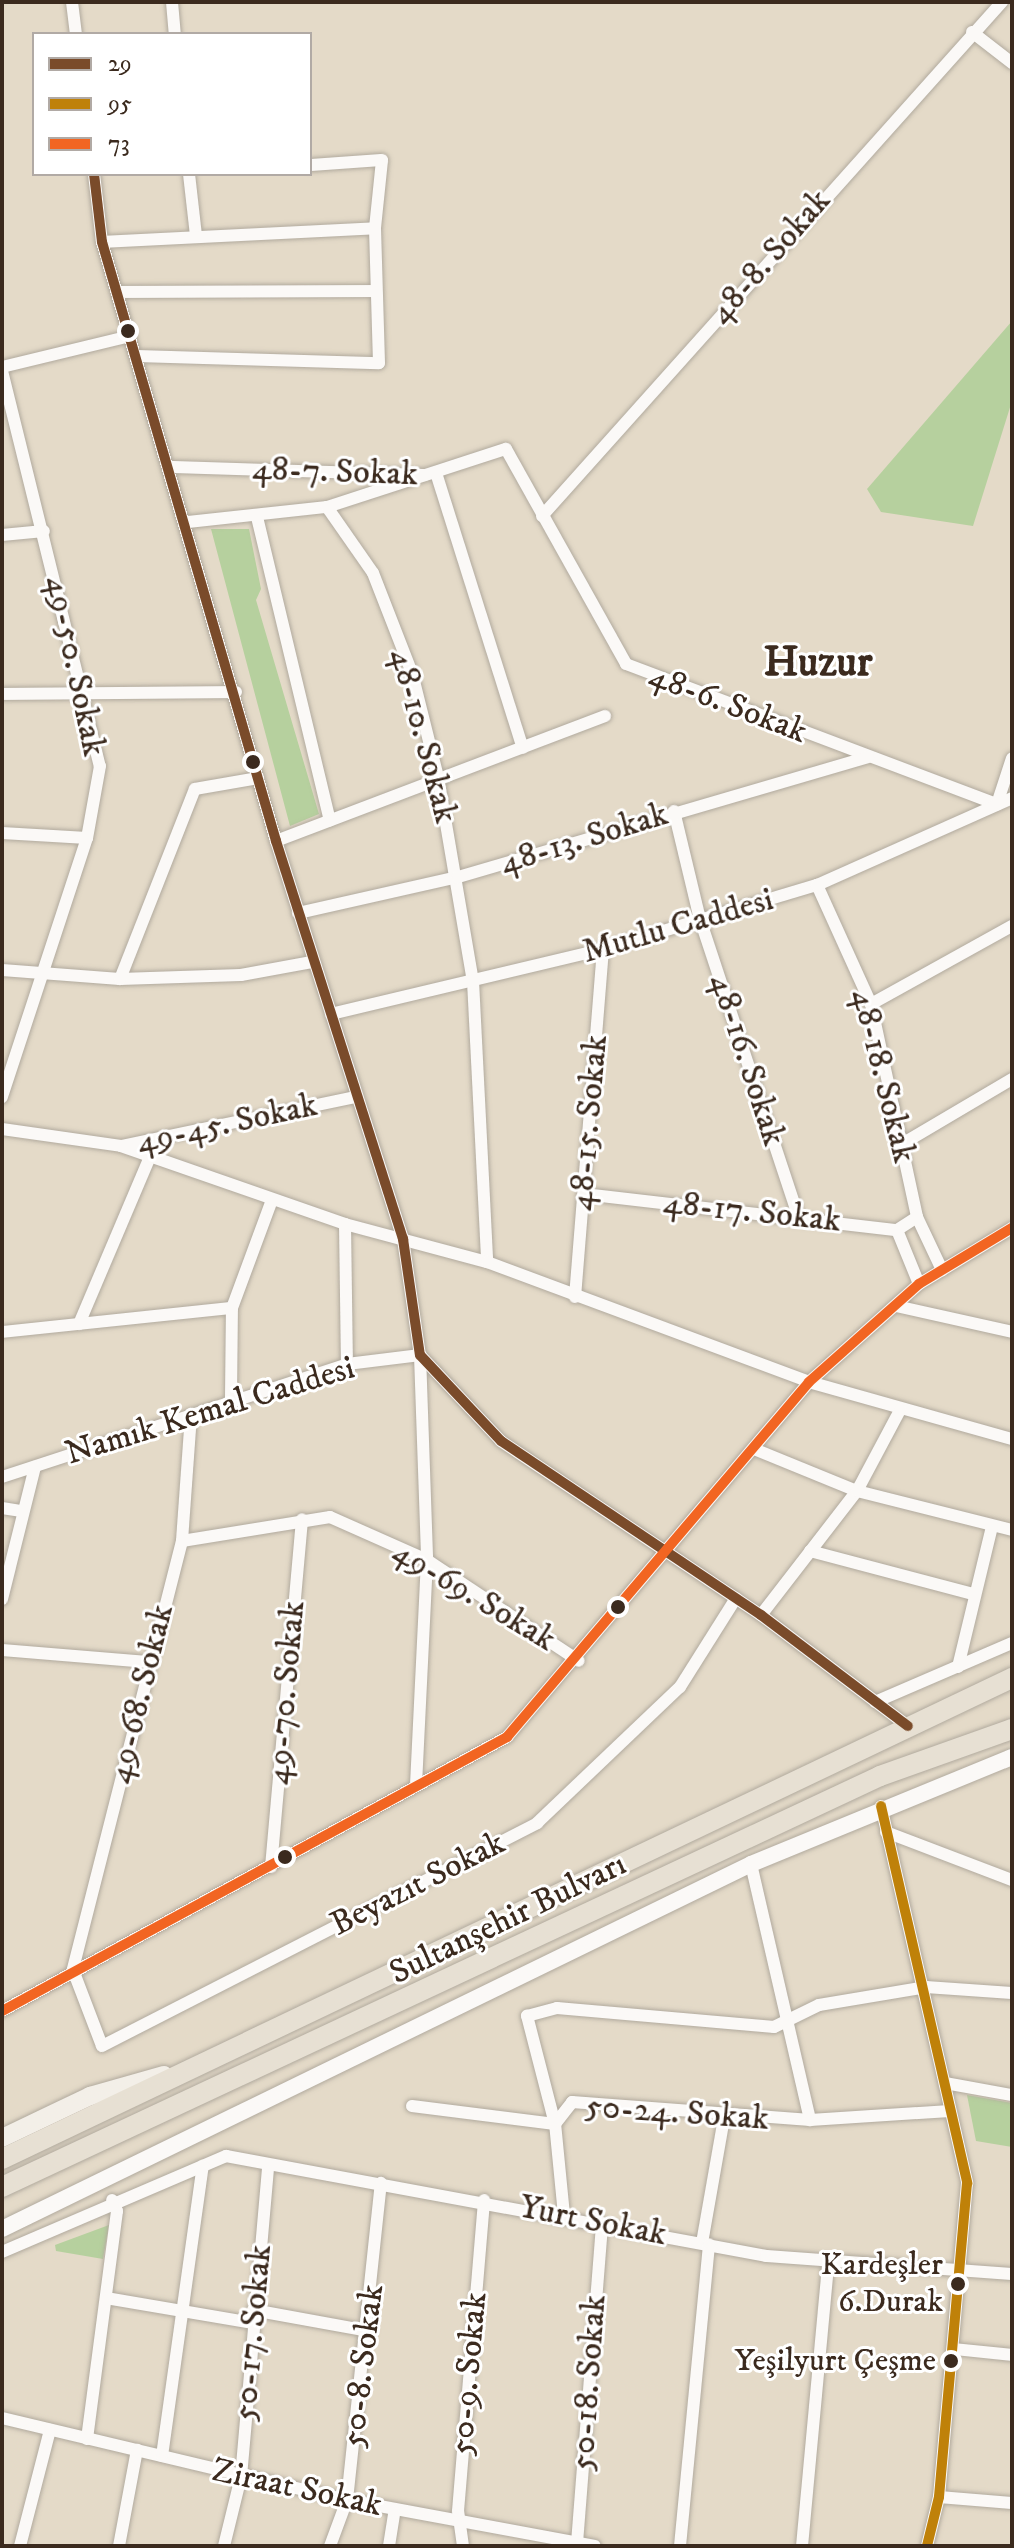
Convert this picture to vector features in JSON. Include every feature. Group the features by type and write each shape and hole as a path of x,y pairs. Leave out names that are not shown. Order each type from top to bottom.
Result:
{"highway":[{"name":"Sultanşehir Bulvarı","path":"2,2159 1012,1678"},
{"name":"Sultanşehir Bulvarı","path":"2,2190 21,2178 880,1776 1012,1729"}],"main road":[{"path":"2,2138 90,2096 202,2064"}],"street":[{"path":"72,2 76,32"},
{"path":"172,2 175,32"},
{"name":"48-8. Sokak","path":"542,516 1002,2"},
{"path":"972,32 1012,63"},
{"path":"137,356 379,363 375,228 382,160 312,165"},
{"path":"94,176 102,242 172,467 312,962 403,1239 420,1355 427,1560 416,1783"},
{"path":"189,176 196,235"},
{"path":"102,242 375,228"},
{"path":"117,292 376,291"},
{"path":"2,369 130,336"},
{"name":"49-50. Sokak","path":"2,369 87,691 100,766 87,838 46,974 2,1097"},
{"name":"48-6. Sokak","path":"437,476 506,449 626,664 997,804"},
{"name":"48-7. Sokak","path":"172,467 437,476"},
{"path":"437,476 523,748"},
{"name":"48-7. Sokak","path":"188,522 257,517 327,507 437,476"},
{"name":"48-10. Sokak","path":"327,507 373,573 412,673 438,777 458,877 473,981 487,1262"},
{"path":"257,517 330,820"},
{"path":"2,535 44,531"},
{"path":"2,694 236,692"},
{"path":"276,841 605,716"},
{"name":"48-13. Sokak","path":"298,913 458,877 674,811 868,757"},
{"path":"997,804 1012,758"},
{"path":"120,979 195,789 258,778"},
{"name":"Mutlu Caddesi","path":"331,1014 603,949 817,885 1012,798"},
{"name":"48-16. Sokak","path":"674,811 700,919 798,1215"},
{"path":"2,833 87,838"},
{"name":"48-18. Sokak","path":"817,885 871,1004 917,1217 942,1270"},
{"path":"871,1004 1012,926"},
{"name":"48-15. Sokak","path":"575,1297 603,949"},
{"path":"2,970 120,979 241,975 312,962"},
{"path":"902,1144 1012,1079"},
{"name":"49-45. Sokak","path":"2,1129 121,1146 356,1097"},
{"path":"121,1146 345,1224 487,1262 809,1382 1012,1439"},
{"path":"79,1324 150,1157"},
{"name":"48-17. Sokak","path":"584,1194 798,1215 897,1230"},
{"path":"231,1398 232,1308 272,1200"},
{"path":"917,1217 897,1230 919,1284"},
{"path":"345,1224 347,1364"},
{"path":"2,2011 73,1970 271,1867 416,1783 507,1737 579,1661 665,1550 809,1382 919,1284 1012,1228"},
{"path":"896,1306 1012,1332"},
{"path":"2,1332 232,1308"},
{"path":"420,1355 501,1441 761,1615 908,1726"},
{"name":"Namık Kemal Caddesi","path":"2,1477 191,1415 231,1398 347,1364 420,1355"},
{"path":"761,1615 857,1491 900,1410"},
{"name":"49-68. Sokak","path":"73,1970 148,1662 182,1541 191,1415"},
{"path":"754,1449 857,1491 1012,1530"},
{"path":"2,1599 35,1467"},
{"path":"2,1508 22,1511"},
{"name":"49-69. Sokak","path":"182,1541 302,1519 330,1517 427,1560 579,1661"},
{"name":"49-70. Sokak","path":"271,1867 302,1519"},
{"path":"958,1667 973,1594 992,1526"},
{"path":"810,1551 973,1594"},
{"name":"Beyazıt Sokak","path":"73,1970 102,2046 537,1823 680,1687 736,1598"},
{"path":"875,1702 1012,1643"},
{"path":"2,1650 148,1662"},
{"name":"Sultanşehir Bulvarı","path":"2,2229 751,1864 881,1806 1012,1757"},
{"path":"881,1806 926,1987 967,2183 963,2266 939,2497 927,2546"},
{"path":"886,1832 1012,1880"},
{"path":"751,1864 792,2019 810,2120"},
{"path":"564,2215 555,2124 527,2016 557,2008 757,2026 792,2019 819,2005 926,1987 1012,1993"},
{"path":"945,2083 1012,2095"},
{"name":"50-24. Sokak","path":"412,2106 555,2124 572,2102 724,2118 810,2120 950,2111"},
{"path":"680,2546 706,2244 724,2118"},
{"name":"Yurt Sokak","path":"203,2166 226,2156 268,2166 484,2200 706,2244 828,2264 963,2266 1012,2274"},
{"path":"2,2252 112,2200 203,2166 162,2456"},
{"name":"50-17. Sokak","path":"224,2546 241,2477 268,2166"},
{"name":"50-8. Sokak","path":"330,2546 347,2500 369,2331 381,2183"},
{"path":"87,2439 106,2298 112,2200"},
{"name":"50-9. Sokak","path":"463,2546 465,2522 458,2511 484,2200"},
{"name":"50-18. Sokak","path":"577,2543 602,2223"},
{"path":"802,2546 828,2264"},
{"path":"106,2298 369,2331"},
{"path":"954,2349 1012,2355"},
{"name":"Ziraat Sokak","path":"2,2418 347,2500 595,2546"},
{"path":"20,2546 50,2430"},
{"path":"119,2546 137,2450"},
{"path":"939,2497 1012,2503"},
{"path":"389,2546 395,2509"}],"green space":[{"path":"1012,321 1012,401 973,526 881,512 867,489"},
{"path":"211,529 249,529 261,589 256,600 319,814 290,826"},
{"path":"967,2095 1012,2103 1012,2147 976,2141"},
{"path":"109,2225 103,2259 56,2251 55,2245"}],"transit line":[{"name":"29","path":"94,176 102,242 276,841 403,1239 420,1355 501,1441 761,1615 908,1726"},
{"name":"73","path":"2,2011 507,1737 809,1382 919,1284 1012,1228"},
{"name":"95","path":"881,1806 967,2183 939,2497 927,2546"}],"place":[{"name":"Kardeşler 6.Durak","path":"958,2284"},
{"name":"Yeşilyurt Çeşme","path":"951,2361"}],"district":[{"name":"Huzur","path":"818,663"}]}
